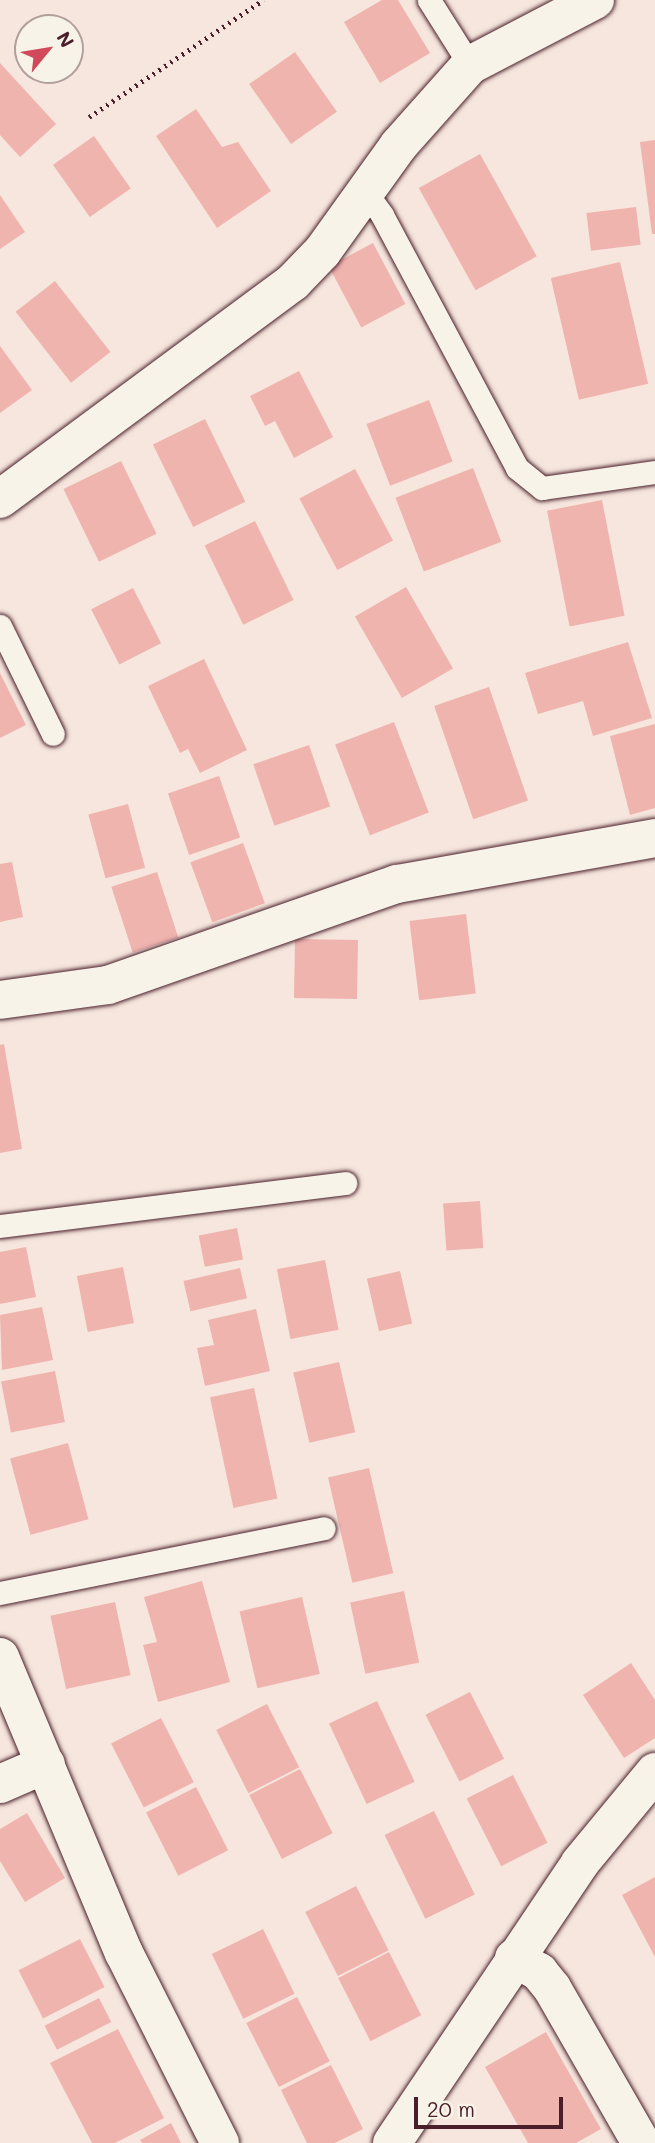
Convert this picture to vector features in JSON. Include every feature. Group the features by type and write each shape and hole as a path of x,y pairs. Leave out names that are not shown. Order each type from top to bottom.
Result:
{"street":[{"path":"0,499 293,282 322,252 364,190 470,65 595,0"},
{"path":"0,1000 108,985 397,884 655,838"},
{"path":"0,1657 124,1952 220,2143"},
{"path":"0,1784 46,1764"},
{"path":"392,2143 514,1958 612,1818 655,1772"},
{"path":"514,1958 539,1972 552,1988 640,2143"}],"lane":[{"path":"429,0 470,65"},
{"path":"364,190 382,215 517,468 542,488 655,472"},
{"path":"0,625 53,734"},
{"path":"0,1226 345,1183"},
{"path":"0,1593 324,1528"}],"path":[{"path":"89,117 263,0"}],"building":[{"path":"382,0 398,0 430,53 380,83 344,22"},
{"path":"295,52 337,112 291,144 249,84"},
{"path":"0,63 14,78 14,84 19,84 56,124 20,157 0,135"},
{"path":"196,109 222,147 238,142 271,191 217,228 156,136"},
{"path":"94,136 131,188 90,217 53,165"},
{"path":"655,140 655,234 652,234 640,142"},
{"path":"480,154 537,256 475,290 419,188"},
{"path":"0,195 25,232 0,249"},
{"path":"636,207 641,245 591,251 586,213"},
{"path":"373,243 405,304 361,327 329,266"},
{"path":"620,262 648,384 579,400 551,278"},
{"path":"55,281 110,352 71,383 16,312"},
{"path":"0,346 32,390 0,413"},
{"path":"299,371 333,437 294,458 275,421 265,426 250,396"},
{"path":"429,400 453,462 390,486 366,424"},
{"path":"205,419 245,502 193,527 153,444"},
{"path":"121,461 157,534 99,562 63,489"},
{"path":"473,468 501,542 424,571 396,498"},
{"path":"355,469 393,541 337,570 299,499"},
{"path":"602,500 625,616 570,627 547,511"},
{"path":"255,521 294,600 243,625 205,546"},
{"path":"406,587 453,668 402,698 355,616"},
{"path":"133,588 161,643 119,665 91,609"},
{"path":"628,642 652,718 593,736 583,701 538,714 525,673"},
{"path":"204,659 247,750 200,773 188,749 180,753 148,686"},
{"path":"0,673 26,725 0,738"},
{"path":"489,687 528,800 473,819 434,706"},
{"path":"394,722 429,813 370,835 335,745"},
{"path":"655,724 655,808 630,815 610,736"},
{"path":"309,745 330,806 274,826 253,764"},
{"path":"219,776 240,837 189,855 168,794"},
{"path":"128,804 145,868 105,878 88,815"},
{"path":"243,843 265,903 212,922 190,862"},
{"path":"12,862 23,917 0,922 0,864"},
{"path":"157,872 178,938 133,952 111,887"},
{"path":"466,914 476,993 419,1000 409,921"},
{"path":"295,939 358,940 357,999 294,998"},
{"path":"4,1044 22,1149 0,1153 0,1045"},
{"path":"480,1201 483,1248 446,1250 443,1204"},
{"path":"237,1228 243,1259 205,1267 199,1235"},
{"path":"26,1247 36,1297 0,1304 0,1252"},
{"path":"325,1260 339,1330 290,1339 277,1269"},
{"path":"123,1267 134,1323 88,1332 77,1276"},
{"path":"240,1268 247,1298 190,1311 183,1281"},
{"path":"400,1271 412,1324 379,1331 367,1279"},
{"path":"42,1307 53,1360 2,1370 0,1315"},
{"path":"256,1309 270,1371 205,1386 197,1348 214,1345 208,1320"},
{"path":"339,1362 355,1432 309,1443 293,1373"},
{"path":"55,1371 65,1422 11,1433 1,1381"},
{"path":"254,1388 277,1499 233,1508 210,1397"},
{"path":"68,1443 88,1519 30,1535 10,1459"},
{"path":"369,1468 393,1573 352,1583 328,1477"},
{"path":"202,1581 230,1682 158,1702 143,1645 157,1642 144,1597"},
{"path":"404,1591 419,1662 365,1674 350,1602"},
{"path":"302,1597 320,1674 257,1688 240,1611"},
{"path":"115,1602 131,1675 66,1689 50,1616"},
{"path":"631,1663 655,1700 655,1738 624,1758 583,1695"},
{"path":"470,1692 504,1759 459,1782 425,1715"},
{"path":"377,1701 415,1782 367,1804 329,1723"},
{"path":"267,1704 299,1767 248,1793 216,1730"},
{"path":"161,1718 194,1782 144,1808 111,1743"},
{"path":"300,1769 333,1833 282,1859 249,1795"},
{"path":"513,1775 548,1843 501,1866 467,1799"},
{"path":"196,1787 228,1850 178,1876 146,1812"},
{"path":"434,1811 475,1895 425,1919 385,1835"},
{"path":"27,1813 65,1878 25,1902 0,1861 0,1829"},
{"path":"655,1877 655,1957 622,1895"},
{"path":"356,1886 389,1950 338,1976 305,1912"},
{"path":"263,1929 295,1994 243,2019 212,1954"},
{"path":"80,1939 105,1987 43,2018 19,1970"},
{"path":"389,1952 421,2015 370,2041 338,1978"},
{"path":"297,1997 330,2061 279,2087 246,2023"},
{"path":"99,1998 111,2022 57,2050 45,2026"},
{"path":"118,2029 164,2118 115,2143 92,2143 50,2063"},
{"path":"546,2032 601,2129 576,2143 528,2143 485,2067"},
{"path":"331,2065 363,2129 335,2143 307,2143 281,2090"},
{"path":"171,2123 181,2143 142,2143 140,2140"}]}
